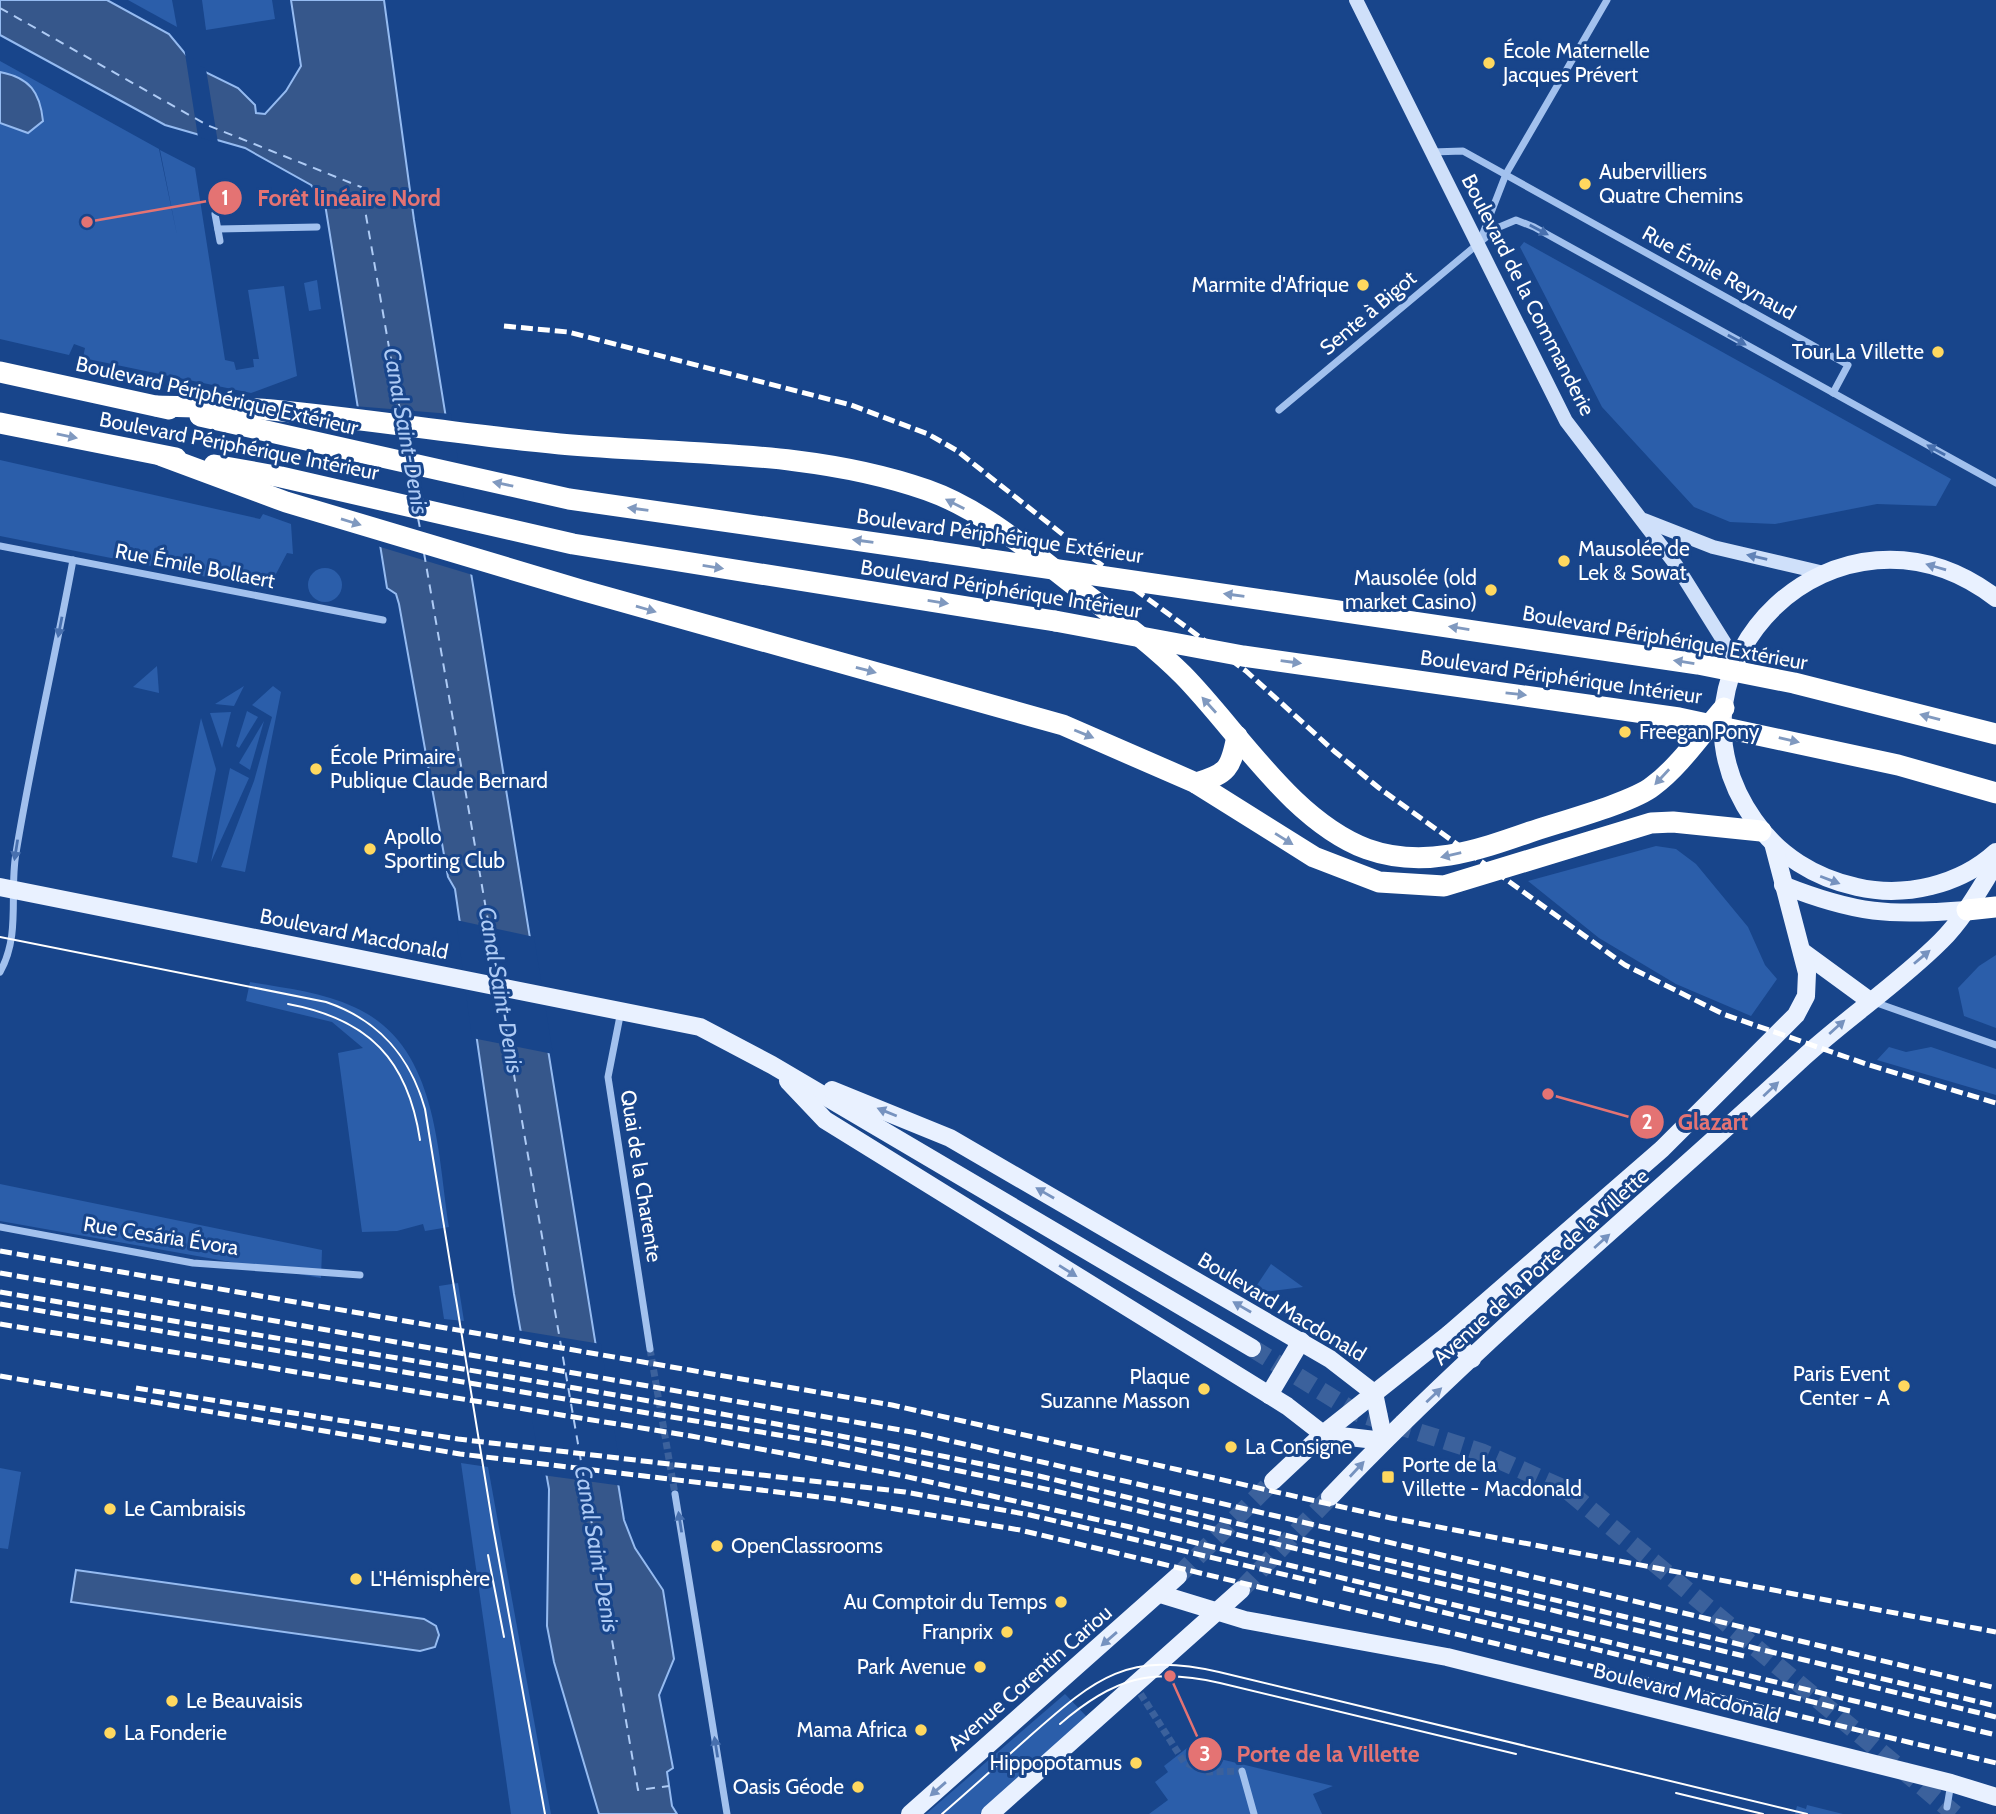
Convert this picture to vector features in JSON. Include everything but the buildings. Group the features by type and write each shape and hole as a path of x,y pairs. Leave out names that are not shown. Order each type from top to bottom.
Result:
{"highway":[{"name":"Boulevard Périphérique Extérieur","path":"0,372 569,499 1698,664 1808,687 1996,734"},
{"path":"157,406 270,410 563,444 789,460 846,468 931,491 977,515 1024,546 1118,619 1181,674 1293,798 1331,831 1370,850 1423,859 1493,845 1642,793 1660,780 1724,708"},
{"name":"Boulevard Périphérique Intérieur","path":"0,422 162,456 281,477 573,544 1055,621 1243,656 1679,718 1898,765 1996,793"},
{"path":"162,456 286,502 580,590 1063,725 1196,783 1314,858 1357,876 1396,885 1433,887 1457,883 1651,823 1672,822 1767,837"},
{"path":"1196,783 1218,777 1230,765 1237,736"},
{"path":"1967,910 1996,907"}],"main road":[{"name":"Boulevard de la Commanderie","path":"1356,0 1566,421 1681,572 1736,661"},
{"name":"Boulevard de la Commanderie","path":"1642,519 1713,547 1824,573"},
{"path":"1996,598 1960,575 1915,562 1869,561 1824,573 1801,585 1772,609 1748,639 1736,661 1724,708 1724,734 1731,773 1746,809 1767,837 1793,860 1828,879 1866,889 1893,891 1945,882 1969,871 1996,852"},
{"name":"Avenue de la Porte de la Villette","path":"1323,1434 1449,1334 1662,1149 1796,1015 1806,996 1808,985 1803,952 1767,837"},
{"name":"Avenue de la Porte de la Villette","path":"1384,1441 1870,1001 1941,941 1967,910 1996,863"},
{"path":"1783,885 1862,911 1916,914 1967,910"},
{"name":"Boulevard Macdonald","path":"7,888 621,1009 700,1027 772,1065 1252,1348"},
{"path":"1803,952 1870,1001"},
{"name":"Boulevard Macdonald","path":"772,1065 950,1138 1301,1341 1374,1392 1384,1441 1323,1434 1269,1395 825,1119 772,1065"},
{"path":"1449,1334 1472,1359"},
{"path":"1269,1395 1301,1341"},
{"path":"1273,1481 1323,1434"},
{"path":"1330,1497 1384,1441"},
{"name":"Avenue Corentin Cariou","path":"910,1814 1178,1576"},
{"path":"990,1814 1241,1590"},
{"name":"Boulevard Macdonald","path":"1160,1594 1216,1612 1447,1657 1951,1783 1996,1797"}],"street":[{"path":"1479,242 1506,174 1607,0"},
{"name":"Rue Émile Reynaud","path":"1431,152 1463,151 1848,365 1833,393"},
{"path":"215,214 220,242"},
{"path":"1479,242 1503,223 1524,222 1996,483"},
{"path":"218,229 317,227"},
{"name":"Sente à Bigot","path":"1279,410 1479,242"},
{"name":"Rue Émile Bollaert","path":"0,546 383,620"},
{"path":"0,972 7,960 15,913 7,888 73,560"},
{"path":"1870,1001 1996,1045"},
{"name":"Quai de la Charente","path":"621,1009 608,1077 650,1349"},
{"name":"Rue Cesária Évora","path":"0,1227 193,1263 360,1275"},
{"path":"675,1494 727,1814"},
{"path":"1242,1771 1254,1814"},
{"path":"1947,1807 1951,1783"}],"shaded area":[{"path":"128,0 172,0 177,27"},
{"path":"202,0 272,0 275,19 206,30"},
{"path":"0,61 159,149 177,235 160,150 195,168 225,360 234,362 236,370 254,367 253,359 259,359 248,290 284,286 297,376 251,393 83,358 85,348 74,344 69,355 0,339"},
{"path":"1524,242 1951,479 1936,506 1877,504 1775,524 1730,522 1694,507 1602,407 1520,247"},
{"path":"317,280 321,309 309,311 304,283"},
{"path":"0,460 260,519 263,514 291,524 293,554 287,553 268,589 0,536"},
{"path":"325,568 337,573 342,585 337,597 325,602 313,597 308,585 313,573"},
{"path":"157,666 159,693 133,687"},
{"path":"244,686 234,706 215,704"},
{"path":"273,686 281,692 245,872 221,867 254,781 272,717 252,705"},
{"path":"247,711 258,717 239,748 236,746"},
{"path":"231,712 222,748 210,713"},
{"path":"201,718 216,769 197,863 172,857"},
{"path":"264,721 250,770 239,763"},
{"path":"230,768 249,778 211,862"},
{"path":"1656,846 1676,849 1696,864 1748,927 1765,965 1777,979 1751,1016 1676,984 1599,938 1528,881"},
{"path":"1996,955 1996,1028 1964,1016 1958,988 1979,966"},
{"path":"250,982 316,994 354,1007 382,1024 403,1046 418,1073 436,1133 449,1227 425,1231 423,1224 397,1231 362,1232 338,1053 363,1048 332,1022 246,1001"},
{"path":"1889,1047 1906,1052 1931,1047 1996,1069 1996,1095 1877,1060"},
{"path":"0,1184 322,1250 321,1278 0,1221"},
{"path":"1271,1264 1303,1287 1263,1292 1255,1288"},
{"path":"458,1283 464,1321 444,1319 439,1286"},
{"path":"461,1463 488,1467 551,1814 511,1814"},
{"path":"0,1468 21,1472 8,1549 0,1548"},
{"path":"1065,1694 1088,1718 980,1814 926,1814"},
{"path":"1206,1745 1214,1747 1212,1757 1333,1786 1313,1794 1322,1814 1149,1814 1168,1800 1155,1782 1168,1772 1164,1766 1187,1748 1200,1749"},
{"path":"1807,1805 1843,1814 1795,1814 1797,1806 1806,1809"}],"water":[{"name":"Canal Saint-Denis","path":"0,0 107,0 169,34 197,68 238,88 255,105 256,113 265,114 286,91 301,66 291,0 384,0 414,220 624,1520 635,1548 663,1590 674,1659 659,1695 673,1768 667,1772 672,1806 677,1814 599,1814 554,1662 547,1626 549,1489 514,1294 455,889 448,877 399,604 396,594 387,588 325,204 311,185 245,148 165,125 0,35"},
{"path":"0,72 26,82 36,94 43,121 28,133 0,123"},
{"path":"76,1570 424,1619 436,1626 439,1635 435,1647 420,1651 71,1602"}],"pier":[{"path":"184,47 199,65 206,69 218,143 198,137"},
{"path":"354,406 451,414 476,576 377,546"},
{"path":"456,920 534,937 553,1054 472,1038"},
{"path":"516,1330 601,1344 623,1486 542,1475"}],"ferry route":[{"path":"0,8 207,125 361,187 401,416"},
{"path":"404,435 407,454"},
{"path":"411,473 415,499"},
{"path":"418,518 421,533"},
{"path":"424,553 498,978"},
{"path":"500,994 638,1790 669,1786"}],"tunnel":[{"path":"1252,1348 1355,1412 1481,1452 1567,1490 1955,1814"},
{"path":"650,1349 675,1494"},
{"path":"1178,1576 1273,1481"},
{"path":"1241,1590 1330,1497"},
{"path":"1135,1685 1184,1762 1206,1772 1242,1771"}],"tram line":[{"path":"0,937 326,1002 362,1019 377,1030 390,1042 411,1072 425,1109 493,1527 545,1814"},
{"path":"288,1004 341,1020 380,1048 406,1087 420,1140"},
{"path":"488,1555 504,1637"},
{"path":"942,1814 1054,1715 1095,1684 1136,1667 1160,1665 1187,1666 1219,1672 1807,1814"},
{"path":"1060,1724 1079,1708 1116,1687 1134,1680 1173,1676 1220,1683 1516,1754"},
{"path":"1676,1793 1763,1814"}],"railway":[{"path":"504,326 568,332 851,405 928,434 956,450 1095,560 1246,671 1379,788 1625,965 1723,1014 1869,1065 1996,1103"},
{"path":"0,1251 892,1405 1391,1518 1996,1632"},
{"path":"0,1273 912,1432 1367,1537 1996,1688"},
{"path":"0,1292 651,1401 1039,1476 1996,1706"},
{"path":"0,1304 826,1443 1055,1491 1748,1657"},
{"path":"0,1324 691,1436 899,1475 1130,1527 1996,1735"},
{"path":"0,1376 460,1454 836,1499 1020,1530 1996,1763"},
{"path":"136,1388 458,1439 905,1492 1030,1515 1316,1582"},
{"path":"1343,1588 1850,1711"},
{"path":"1836,1678 1996,1717"}],"place":[{"name":"École Maternelle Jacques Prévert","path":"1489,63"},
{"name":"Aubervilliers Quatre Chemins","path":"1585,184"},
{"name":"Forêt linéaire Nord","path":"87,222"},
{"name":"Marmite d'Afrique","path":"1363,285"},
{"name":"Tour La Villette","path":"1938,352"},
{"name":"Mausolée de Lek & Sowat","path":"1564,561"},
{"name":"Mausolée (old market Casino)","path":"1491,590"},
{"name":"Freegan Pony","path":"1625,732"},
{"name":"École Primaire Publique Claude Bernard","path":"316,769"},
{"name":"Apollo Sporting Club","path":"370,849"},
{"name":"Glazart","path":"1548,1094"},
{"name":"Paris Event Center - A","path":"1904,1386"},
{"name":"Plaque Suzanne Masson","path":"1204,1389"},
{"name":"La Consigne","path":"1231,1447"},
{"name":"Porte de la Villette - Macdonald","path":"1388,1477"},
{"name":"Le Cambraisis","path":"110,1509"},
{"name":"OpenClassrooms","path":"717,1546"},
{"name":"L'Hémisphère","path":"356,1579"},
{"name":"Au Comptoir du Temps","path":"1061,1602"},
{"name":"Franprix","path":"1007,1632"},
{"name":"Park Avenue","path":"980,1667"},
{"name":"Porte de la Villette","path":"1170,1676"},
{"name":"Le Beauvaisis","path":"172,1701"},
{"name":"Mama Africa","path":"921,1730"},
{"name":"La Fonderie","path":"110,1733"},
{"name":"Hippopotamus","path":"1136,1763"},
{"name":"Oasis Géode","path":"858,1787"}]}
